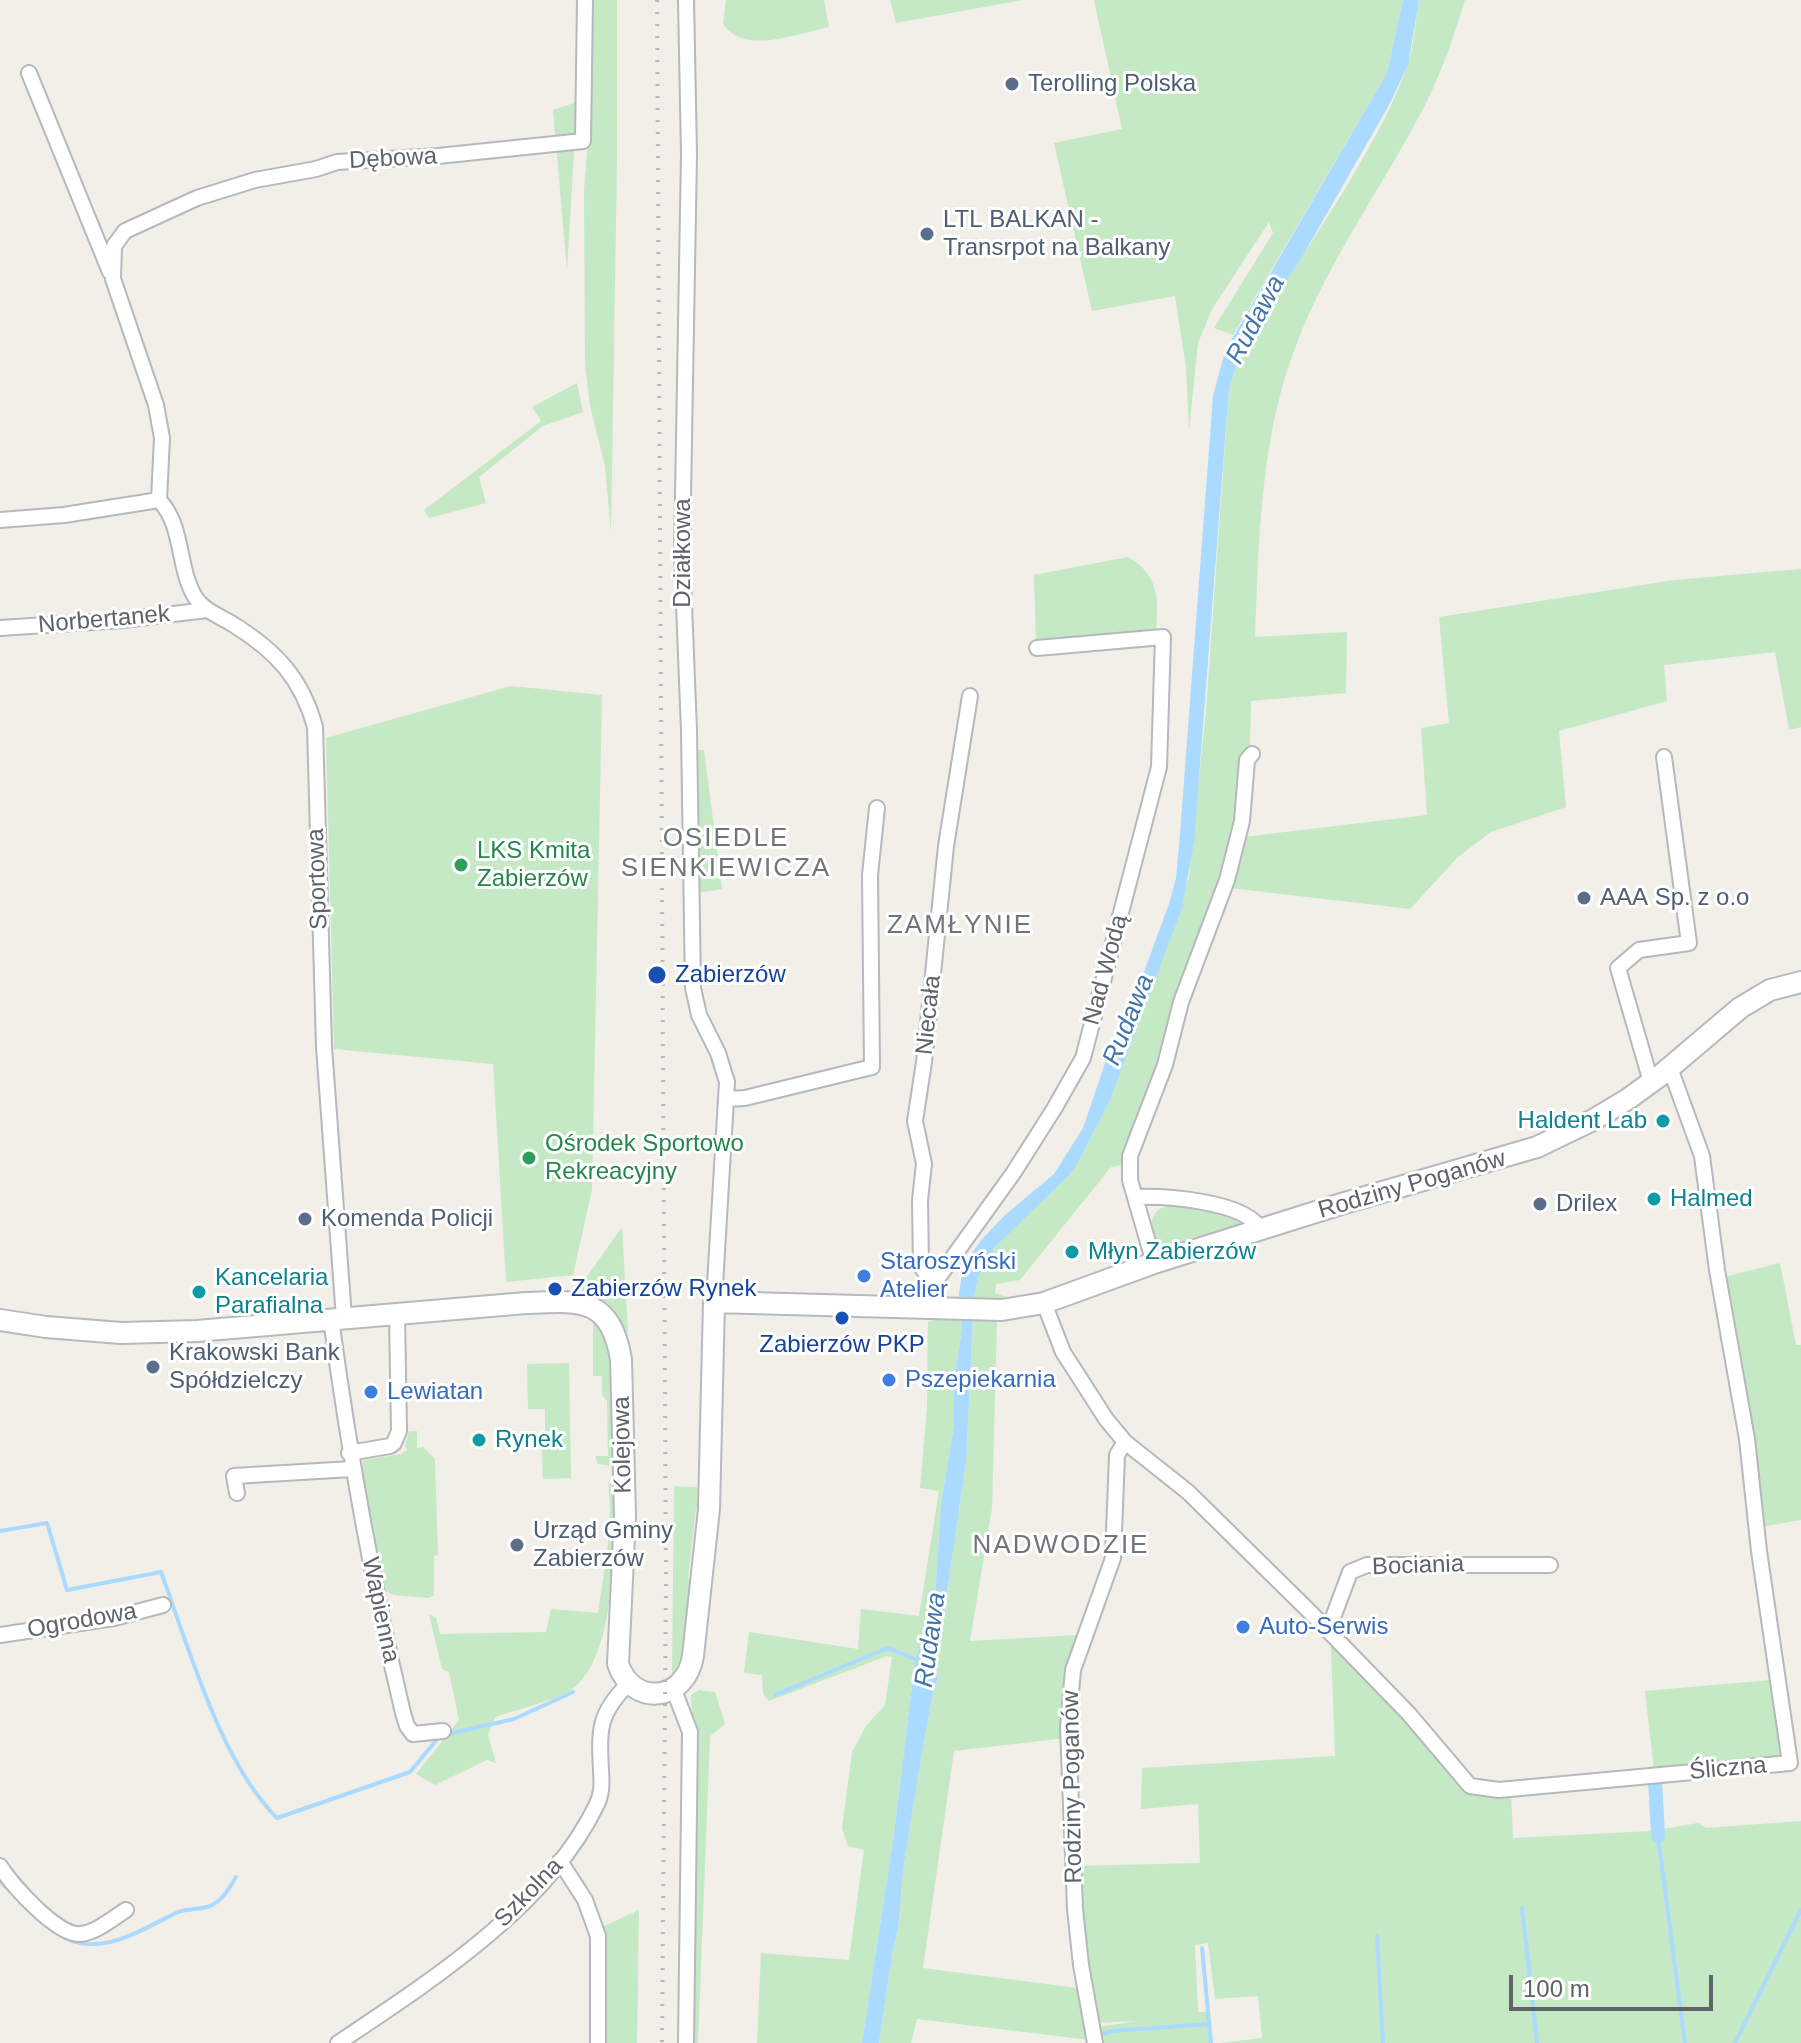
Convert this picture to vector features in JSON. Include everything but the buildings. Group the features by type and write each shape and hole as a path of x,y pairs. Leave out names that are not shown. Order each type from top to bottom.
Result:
{"street":[{"name":"Dębowa","path":"114,246 125,231 197,198 255,180 337,162 438,156 583,141 585,0"},
{"name":"Działkowa","path":"686,0 689,154 682,553 689,731 693,988 699,1015 724,1070 728,1099"},
{"path":"0,520 64,515 159,500 162,438 156,405 113,279 29,73"},
{"path":"91,228 114,246 113,279"},
{"name":"Sportowa","path":"159,500 166,508 178,537 187,578 195,597 207,610 269,649 296,679 315,727 324,1036 338,1319"},
{"name":"Norbertanek","path":"0,628 123,620 207,610"},
{"name":"Nad Wodą","path":"930,1308 933,1285 1014,1172 1083,1058 1159,767 1163,637 1037,648"},
{"name":"Niecała","path":"933,1285 921,1266 920,1200 924,1164 915,1121 946,846 970,696"},
{"path":"1154,1263 1130,1180 1130,1156 1165,1065 1181,1002 1227,880 1242,821 1247,760 1252,754"},
{"path":"1651,1082 1618,968 1639,950 1689,943 1664,757"},
{"path":"629,1683 645,1692 661,1694 674,1690 686,1678 692,1665 709,1495 719,1196 728,1099 745,1098 872,1067 870,875 877,808"},
{"name":"Rodziny Poganów","path":"714,1302 1002,1310 1044,1303 1154,1263 1537,1147 1612,1109 1670,1068 1740,1008 1770,990 1801,982"},
{"name":"Śliczna","path":"1328,1631 1409,1714 1470,1786 1499,1790 1790,1763 1743,1410 1717,1270 1702,1156 1670,1068"},
{"path":"1136,1197 1178,1197 1233,1210 1253,1219 1261,1230"},
{"name":"Kolejowa","path":"0,1320 128,1333 197,1331 569,1301 594,1308 610,1323 619,1344 621,1359 625,1516 618,1657 620,1669 629,1683"},
{"path":"1044,1303 1063,1352 1106,1419 1125,1442 1188,1492 1328,1631"},
{"path":"349,1453 390,1446 399,1431 397,1314"},
{"name":"Wapienna","path":"338,1319 349,1453 383,1628 407,1726 413,1734 443,1731"},
{"name":"Rodziny Poganów","path":"1095,2043 1075,1909 1068,1721 1073,1670 1113,1558 1117,1455 1125,1442"},
{"path":"237,1493 234,1476 352,1469"},
{"name":"Bociania","path":"1328,1631 1350,1572 1367,1565 1550,1565"},
{"name":"Ogrodowa","path":"0,1635 114,1618 163,1605"},
{"name":"Szkolna","path":"338,2043 493,1931 536,1891 571,1848 599,1799 602,1782 601,1720 629,1683"},
{"path":"674,1690 690,1732 686,2043"},
{"path":"560,1861 585,1900 598,1936 598,2043"},
{"path":"0,1866 25,1898 69,1932 79,1935 91,1931 126,1910"}],"green space":[{"path":"590,0 617,0 611,533 605,466 590,406 585,364 584,191 591,101"},
{"path":"726,0 824,0 829,27 772,40 744,39 723,24"},
{"path":"890,0 1023,0 896,23"},
{"path":"1094,0 1403,0 1387,73 1233,335 1214,328 1273,233 1269,222 1212,309 1198,343 1189,431 1186,368 1175,296 1092,311 1054,143 1122,129"},
{"path":"1419,0 1465,0 1429,97 1310,311 1275,414 1264,488 1255,637 1347,632 1346,693 1251,701 1250,748 1245,750 1237,828 1165,1055 1123,1165 1111,1167 1020,1280 996,1284 995,1293 1007,1297 1005,1300 974,1298 978,1277 994,1248 1078,1163 1110,1100 1189,877 1206,710 1229,388 1260,322 1344,191 1398,91 1413,42"},
{"path":"577,102 567,270 553,110"},
{"path":"577,383 583,412 543,426 479,477 486,503 429,518 424,510 541,421 532,407"},
{"path":"1128,557 1146,572 1155,589 1156,632 1036,643 1034,575"},
{"path":"1801,569 1801,727 1789,730 1775,652 1664,665 1667,701 1559,731 1566,807 1491,832 1458,857 1410,909 1230,888 1243,837 1427,815 1421,728 1449,723 1439,617 1674,580"},
{"path":"511,686 602,695 592,1189 573,1275 506,1282 493,1064 334,1049 326,738"},
{"path":"694,750 704,750 722,889 698,893"},
{"path":"1175,1204 1200,1206 1245,1223 1244,1226 1170,1251 1155,1243 1151,1225 1159,1209"},
{"path":"622,1227 628,1332 625,1333 618,1318 608,1308 581,1295 583,1282"},
{"path":"1780,1263 1796,1345 1801,1345 1801,1520 1761,1527 1724,1277"},
{"path":"593,1318 602,1332 612,1368 615,1464 611,1466 598,1464 595,1456 608,1456 607,1401 602,1395 602,1376 593,1376"},
{"path":"961,1320 954,1381 954,1425 941,1504 935,1597 915,1662 893,1841 862,2043 757,2043 761,1953 849,1960 864,1850 848,1846 842,1828 852,1752 866,1726 885,1705 892,1657 887,1656 769,1701 763,1694 762,1675 744,1673 749,1632 858,1649 861,1609 919,1616 939,1491 920,1488 927,1408 928,1322"},
{"path":"973,1321 997,1321 992,1508 970,1641 1077,1635 1067,1675 1066,1738 954,1751 923,1968 1077,1988 1090,2040 917,2019 911,2043 879,2043 898,1928 911,1819 934,1687 938,1679 936,1667 966,1462"},
{"path":"569,1363 571,1478 543,1479 541,1433 545,1432 545,1409 528,1409 527,1364"},
{"path":"409,1431 417,1431 417,1448 423,1447 435,1459 438,1555 434,1556 434,1595 429,1598 394,1595 383,1590 360,1471 364,1460 401,1454 407,1450 405,1446"},
{"path":"608,1482 615,1487 610,1596 598,1652 587,1674 565,1693 495,1717 488,1735 496,1763 487,1760 435,1785 416,1774 459,1720 449,1672 442,1669 429,1614 436,1618 440,1634 546,1632 551,1609 598,1613 609,1531"},
{"path":"674,1486 697,1487 702,1505 696,1508 688,1578 693,1586 687,1633 682,1657 672,1674"},
{"path":"1331,1645 1406,1717 1470,1792 1511,1791 1513,1838 1652,1831 1698,1823 1706,1828 1801,1821 1801,2043 1220,2043 1262,2038 1258,1996 1215,1999 1208,1943 1195,1945 1198,2012 1208,2012 1211,2043 1095,2043 1091,2028 1137,2021 1095,2023 1086,1984 1079,1866 1200,1863 1198,1804 1141,1809 1142,1768 1335,1756"},
{"path":"1771,1680 1783,1772 1655,1780 1645,1691"},
{"path":"699,1690 715,1692 725,1724 710,1736 698,2043 694,2043 696,1727 691,1695"},
{"path":"639,1910 637,2043 607,2043 604,1926"}],"water":[{"name":"Rudawa","path":"1403,0 1419,0 1408,65 1389,105 1302,257 1240,356 1229,388 1194,842 1182,908 1110,1100 1078,1163 994,1248 978,1277 974,1298 966,1462 936,1667 938,1679 934,1687 911,1819 898,1928 879,2043 862,2043 893,1841 915,1662 935,1597 941,1504 954,1425 954,1381 962,1329 959,1293 962,1274 982,1239 1005,1215 1054,1174 1083,1128 1115,1034 1130,1010 1170,901 1176,878 1180,834 1213,396 1225,351 1387,73"}],"waterway":[{"path":"0,1531 47,1523 67,1590 161,1572 223,1735 257,1794 277,1818 410,1772 439,1737"},
{"name":"Rudawa","path":"775,1695 888,1648 920,1661"},
{"path":"448,1734 514,1719 573,1692"},
{"path":"1655,1780 1658,1836"},
{"path":"1658,1836 1685,2043"},
{"path":"56,1932 85,1944 117,1940 180,1911 212,1905 224,1895 236,1877"},
{"path":"1,1882 22,1903"},
{"path":"1522,1908 1537,2043"},
{"path":"1735,2043 1801,1910"},
{"path":"1377,1936 1383,2043"},
{"path":"1202,1948 1211,2043"},
{"path":"1100,2035 1112,2031 1209,2024"}],"railway":[{"path":"657,0 666,1579 662,2043"}],"place":[{"name":"Terolling Polska","path":"1012,84"},
{"name":"LTL BALKAN - Transrpot na Balkany","path":"927,234"},
{"name":"LKS Kmita Zabierzów","path":"461,865"},
{"name":"AAA Sp. z o.o","path":"1584,898"},
{"name":"Zabierzów","path":"657,975"},
{"name":"Haldent Lab","path":"1663,1121"},
{"name":"Ośrodek Sportowo Rekreacyjny","path":"529,1158"},
{"name":"Halmed","path":"1654,1199"},
{"name":"Drilex","path":"1540,1204"},
{"name":"Komenda Policji","path":"305,1219"},
{"name":"Młyn Zabierzów","path":"1072,1252"},
{"name":"Staroszyński Atelier","path":"864,1276"},
{"name":"Zabierzów Rynek","path":"555,1289"},
{"name":"Kancelaria Parafialna","path":"199,1292"},
{"name":"Zabierzów PKP","path":"842,1318"},
{"name":"Krakowski Bank Spółdzielczy","path":"153,1367"},
{"name":"Pszepiekarnia","path":"889,1380"},
{"name":"Lewiatan","path":"371,1392"},
{"name":"Rynek","path":"479,1440"},
{"name":"Urząd Gminy Zabierzów","path":"517,1545"},
{"name":"Auto-Serwis","path":"1243,1627"}],"district":[{"name":"OSIEDLE SIENKIEWICZA","path":"726,854"},
{"name":"ZAMŁYNIE","path":"960,926"},
{"name":"NADWODZIE","path":"1061,1546"}]}
